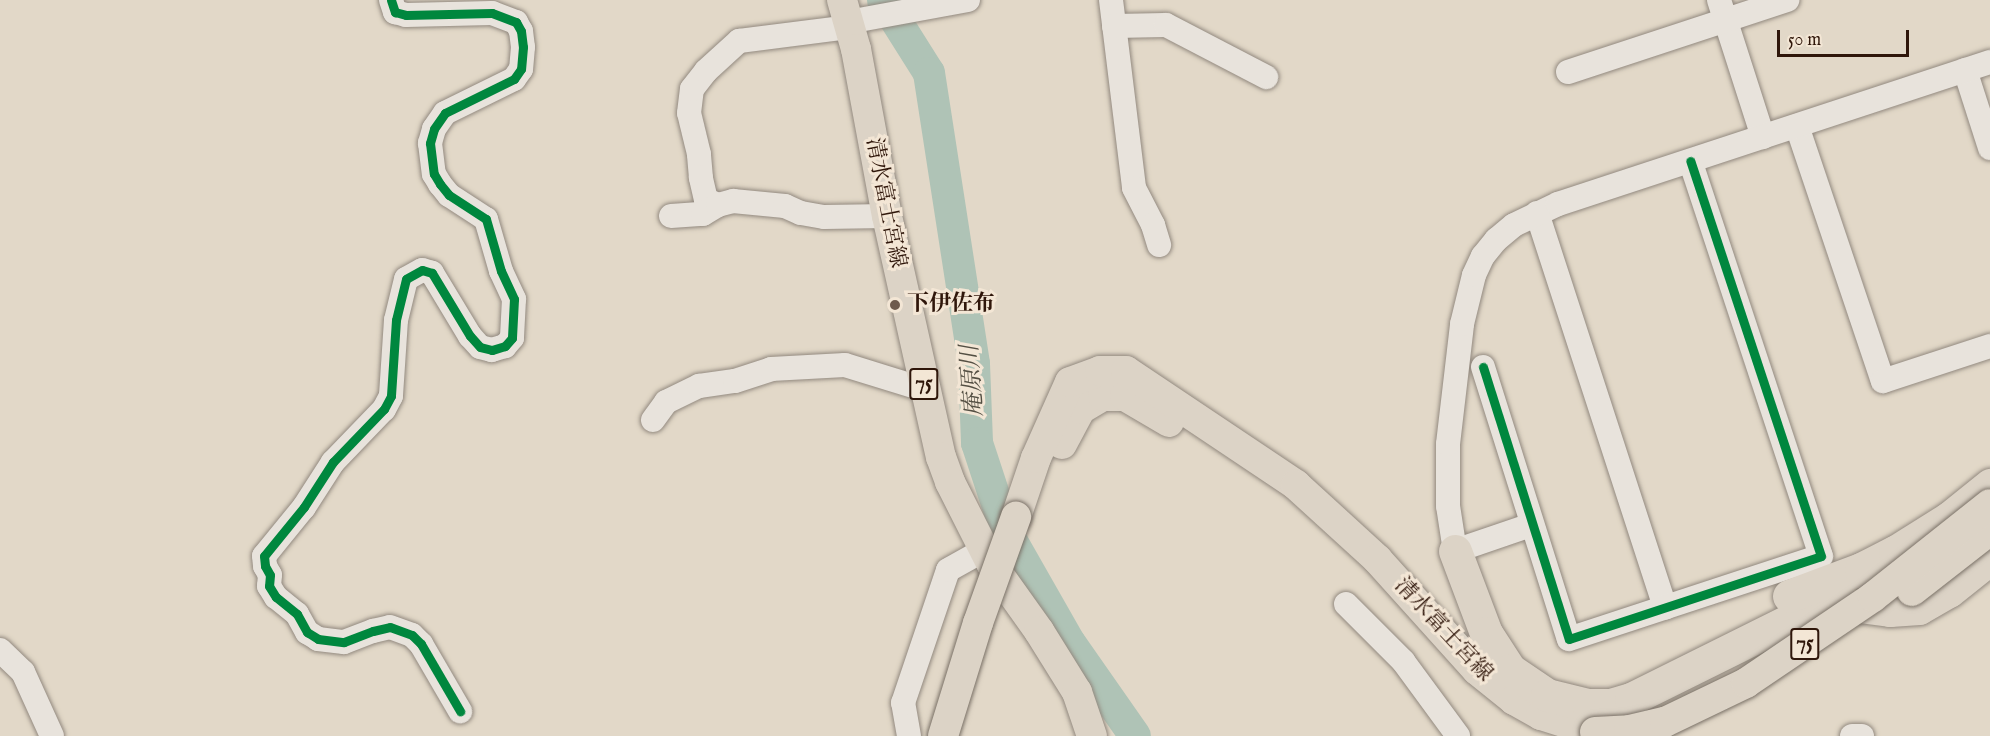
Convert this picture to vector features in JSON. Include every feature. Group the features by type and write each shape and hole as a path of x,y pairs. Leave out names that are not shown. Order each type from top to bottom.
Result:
{"highway":[{"path":"1455,550 1469,580 1518,652 1533,666 1563,684 1604,689 1627,685 1769,606 1895,552 1949,518 1990,485"},
{"path":"1455,550 1486,633 1510,670 1547,695 1588,705 1610,705 1631,699 1818,606 1836,603 1905,611 1933,602 1990,558"}],"main road":[{"name":"清水富士宮線","path":"847,16 887,216 941,457 950,482 984,550 1077,692 1092,736"},
{"name":"清水富士宮線","path":"943,736 978,623 1036,458 1070,382 1100,371 1125,371 1296,485 1371,565 1477,670 1514,700 1541,715 1594,732 1629,730 1665,722 1746,683 1873,597 1990,504"},
{"name":"75","path":"1685,736 1717,720 1813,662 1954,561 1990,530"},
{"name":"清水富士宮線","path":"1371,565 1466,684 1501,715 1539,736"}],"street":[{"path":"391,0 395,12 406,15 492,13 516,22 521,31 524,47 521,69 514,79 446,113 434,129 430,143 434,174 440,184 449,195 486,219 501,271 514,298 512,338 505,346 492,350 480,347 470,336 432,273 422,270 406,279 400,296 396,320 391,396 384,409 333,462 304,507 264,555 265,566 270,575 269,586 276,597 297,614 307,632 318,639 344,642 373,630 390,627 412,635 421,644 460,711"},
{"path":"718,205 706,200 701,178 699,154 689,113 692,89 706,71 739,41 847,16 968,0"},
{"path":"1111,0 1134,188 1153,225 1160,245"},
{"path":"1568,72 1722,10 1787,0"},
{"path":"1722,10 1763,137"},
{"path":"1114,26 1166,26 1266,77"},
{"path":"1532,525 1455,550 1448,506 1448,444 1467,297 1483,256 1496,240 1514,225 1537,213 1990,62"},
{"path":"1965,70 1990,148"},
{"path":"1797,126 1883,381 1990,346"},
{"path":"1484,366 1569,639 1821,556 1690,161"},
{"path":"671,216 703,214 718,205 733,201 785,206 801,213 824,217 887,216"},
{"path":"1537,213 1665,608"},
{"path":"653,420 666,402 699,386 735,381 771,369 845,365 926,390"},
{"path":"909,736 903,703 948,570 984,550"},
{"path":"1346,604 1403,661 1458,736"},
{"path":"0,650 23,672 52,736"},
{"path":"1852,736 1862,736"}],"waterway":[{"name":"庵原川","path":"883,0 929,73 974,364 977,443 1006,531 1070,643 1135,736"}],"cycle path":[{"path":"391,0 395,12 406,15 492,13 516,22 521,31 523,47 521,69 514,79 445,113 434,129 430,143 434,174 440,184 449,195 486,219 501,271 514,299 512,338 505,346 492,350 480,347 470,336 432,273 422,270 406,279 396,320 391,396 384,409 333,462 304,507 264,556 265,566 270,575 269,586 276,597 297,614 307,632 318,639 344,642 390,627 412,635 421,644 460,711"},
{"path":"1483,367 1569,639 1821,556 1690,161"}],"place":[{"name":"下伊佐布","path":"895,305"}]}
